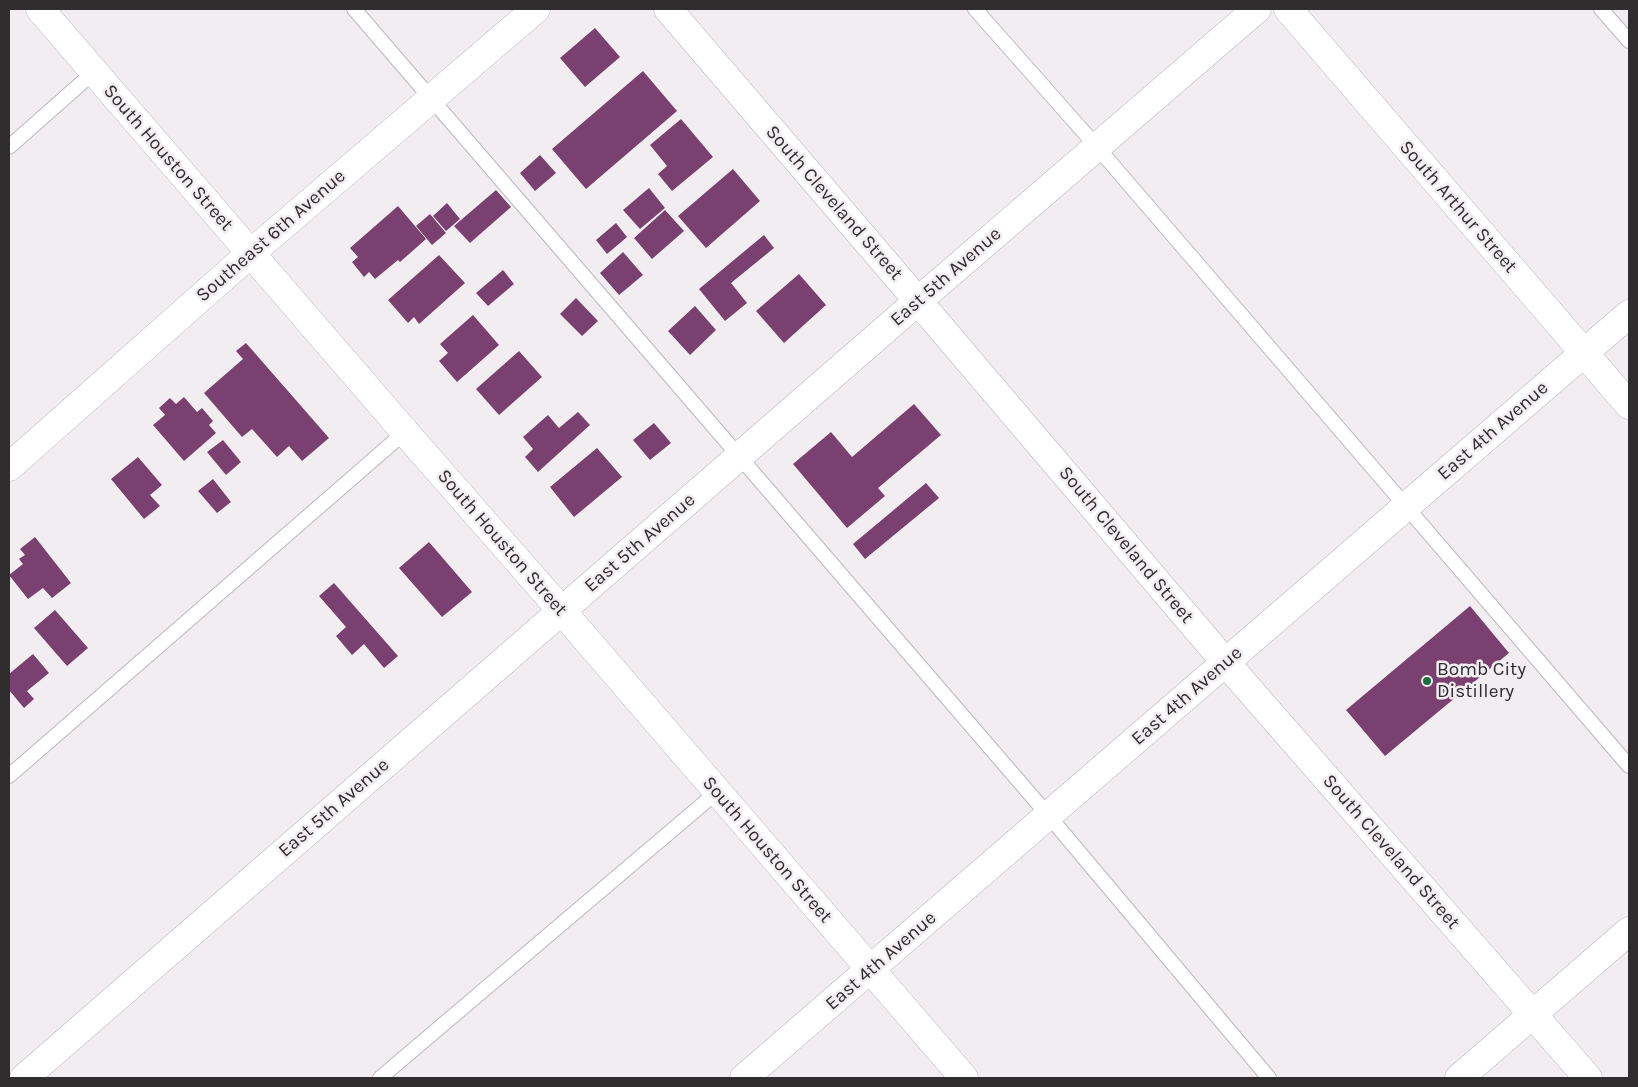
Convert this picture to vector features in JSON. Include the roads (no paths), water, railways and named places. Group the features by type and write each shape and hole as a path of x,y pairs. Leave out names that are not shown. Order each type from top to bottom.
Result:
{"street":[{"name":"South Houston Street","path":"40,9 964,1078"},
{"name":"Southeast 6th Avenue","path":"9,467 251,253 536,9"},
{"name":"South Cleveland Street","path":"668,9 1226,663 1588,1078"},
{"name":"East 5th Avenue","path":"24,1078 561,610 740,457 918,300 1257,9"},
{"name":"South Arthur Street","path":"1288,9 1629,405"},
{"name":"East 4th Avenue","path":"744,1078 1629,314"},
{"path":"1459,1078 1629,931"}],"lane":[{"path":"354,9 1048,816 1269,1078"},
{"path":"975,9 1097,147 1629,766"},
{"path":"1602,9 1629,41"},
{"path":"9,147 94,72"},
{"path":"9,776 405,432"},
{"path":"380,1078 717,792"}],"place":[{"name":"Bomb City Distillery","path":"1427,681"}]}
